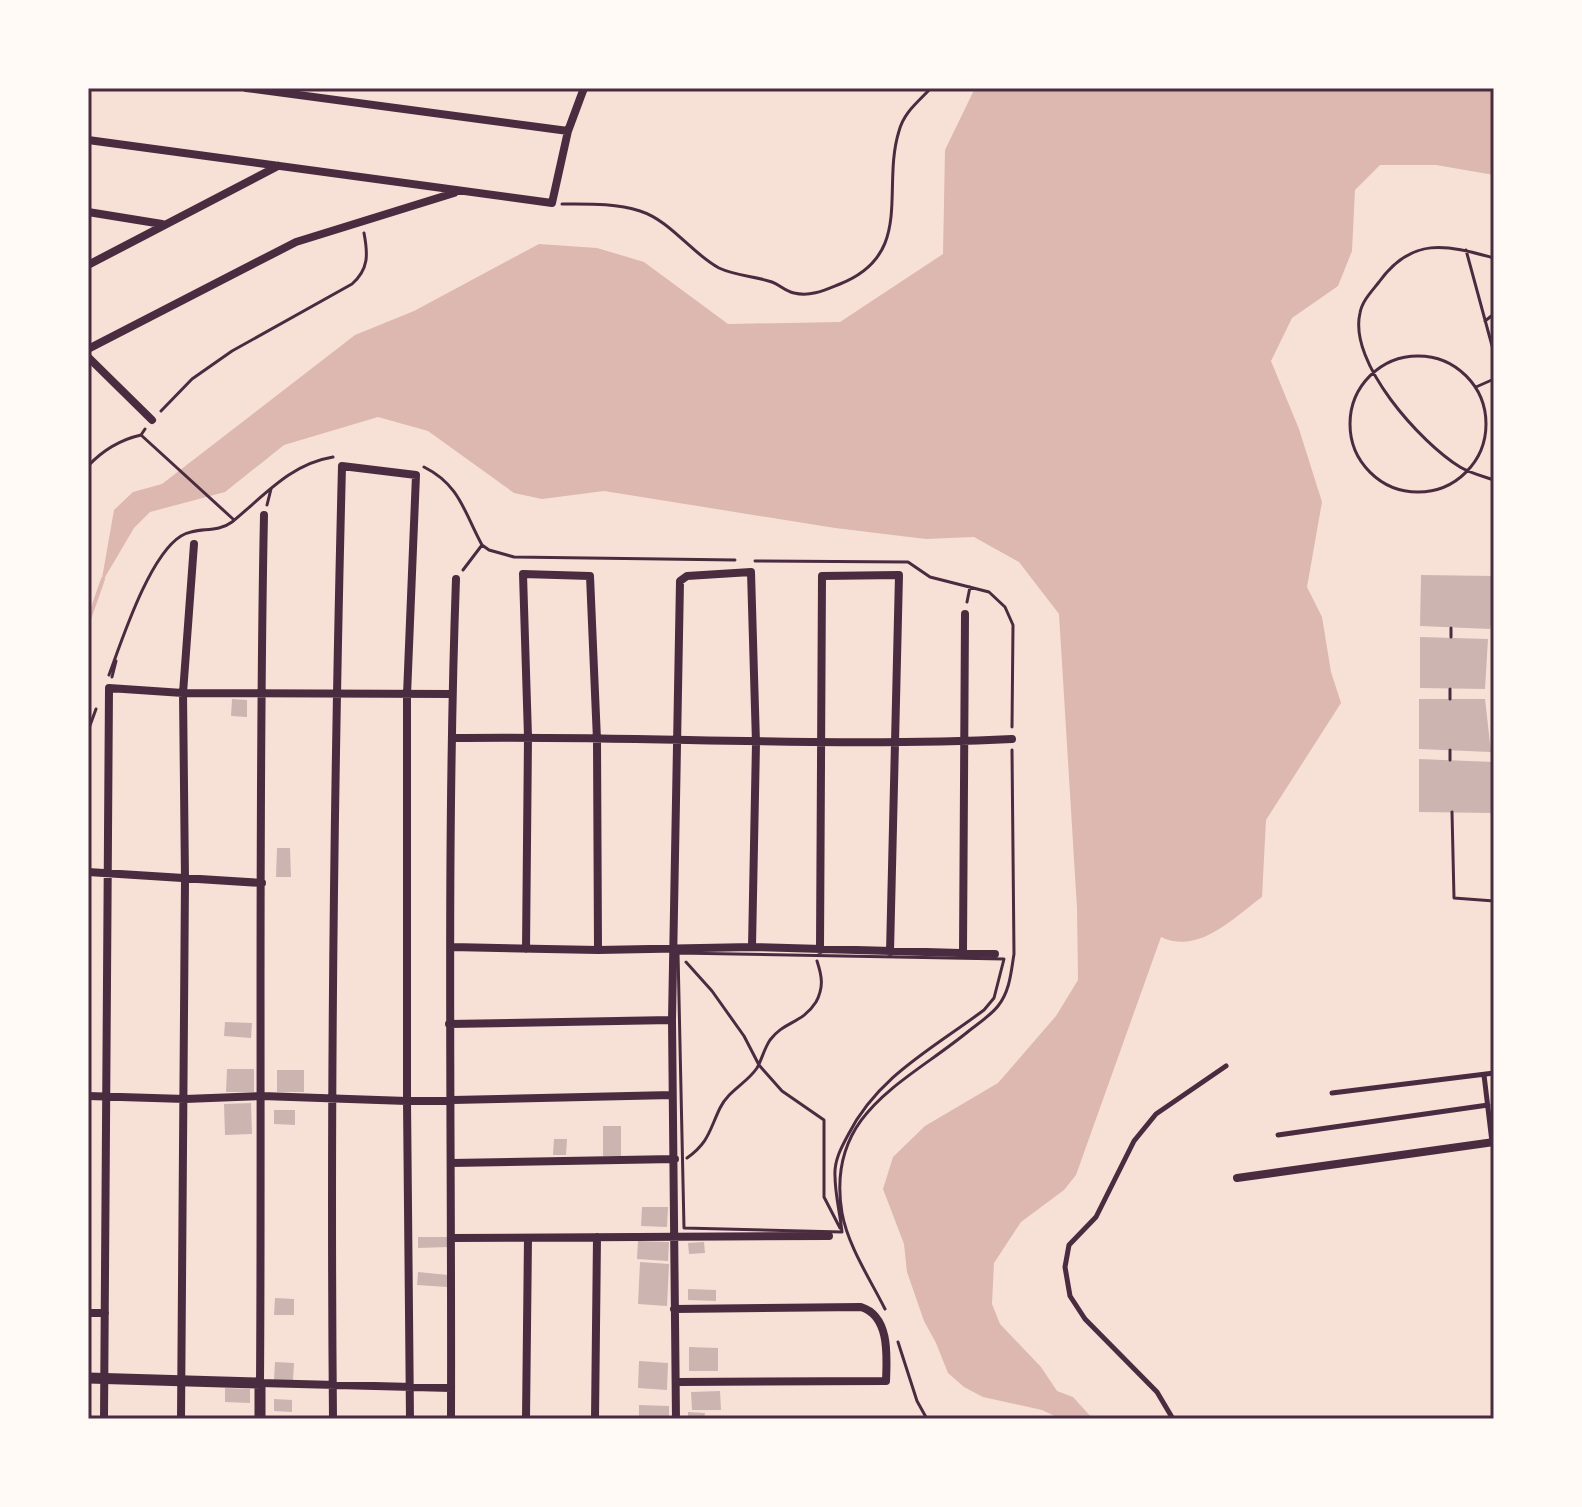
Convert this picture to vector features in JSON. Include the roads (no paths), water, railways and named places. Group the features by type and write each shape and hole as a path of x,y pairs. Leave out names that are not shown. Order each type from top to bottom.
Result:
{"street":[{"path":"246,88 316,93 568,131"},
{"path":"88,140 552,203 568,131 584,88"},
{"path":"88,265 279,166"},
{"path":"88,349 296,242 458,191"},
{"path":"88,212 163,224"},
{"path":"88,357 152,420"},
{"path":"333,1419 332,1098 342,466 416,470 407,695 410,1419"},
{"path":"260,1419 260,693 264,515"},
{"path":"181,1419 185,1099 183,693 194,544"},
{"path":"676,1419 674,1309 677,1162 672,1095 675,741 680,581 687,576 751,572 756,743 752,947"},
{"path":"526,949 528,737 523,574 590,576 597,740 598,950"},
{"path":"816,952 822,576 899,575 890,952"},
{"path":"451,1419 449,1024 456,579"},
{"path":"963,953 965,614"},
{"path":"104,1419 107,687 183,693 452,694"},
{"path":"453,738 756,743 1012,739"},
{"path":"88,872 262,883"},
{"path":"451,947 598,950 752,947 816,952 995,954"},
{"path":"449,1024 672,1020"},
{"path":"88,1096 185,1099 262,1096 407,1101 672,1095"},
{"path":"1237,1178 1493,1142"},
{"path":"451,1163 677,1162"},
{"path":"451,1238 829,1236"},
{"path":"595,1419 597,1237"},
{"path":"526,1419 528,1238"},
{"path":"674,1309 861,1307 876,1317 883,1331 887,1354 886,1381 677,1382"},
{"path":"88,1313 105,1313"},
{"path":"88,1378 451,1388"}],"lane":[{"path":"1173,1419 1157,1392 1085,1319 1070,1296 1065,1267 1069,1245 1096,1217 1134,1141 1156,1114 1226,1066"},
{"path":"1332,1093 1494,1073"},
{"path":"1484,1075 1493,1142"},
{"path":"1278,1135 1488,1105"}],"waterway":[{"path":"88,622 103,579"}]}
